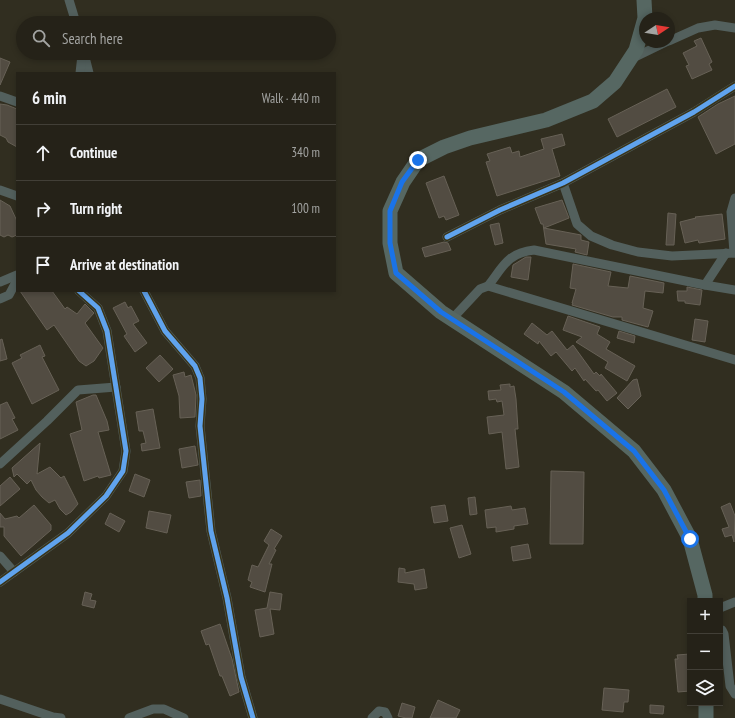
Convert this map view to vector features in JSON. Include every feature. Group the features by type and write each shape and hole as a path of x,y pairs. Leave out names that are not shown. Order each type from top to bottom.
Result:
{"main road":[{"path":"644,0 645,18 636,50 614,82 593,102 546,120 470,138 444,147 418,160 402,182 390,211 390,243 396,273 441,312 564,392 634,451 664,490 690,539 705,598"},
{"path":"706,706 706,718"}],"street":[{"path":"69,0 74,16"},
{"path":"675,38 698,28 715,25 735,28"},
{"path":"630,59 653,48"},
{"path":"80,72 82,60"},
{"path":"85,60 89,72"},
{"path":"447,237 500,210 564,183 694,112 735,86"},
{"path":"0,96 16,102"},
{"path":"564,183 577,224 591,236 612,245 638,252 672,256 732,253"},
{"path":"0,190 16,196"},
{"path":"705,285 732,253 731,212 735,198"},
{"path":"452,319 480,289 488,286 510,257 522,251 534,250 735,290"},
{"path":"0,282 16,275"},
{"path":"0,299 9,296 16,282"},
{"path":"488,286 735,360"},
{"path":"0,582 68,534 106,496 123,471 126,451 107,330 98,308 80,292"},
{"path":"145,292 165,331 195,366 200,378 202,399 200,426 211,531 227,598 241,677 253,718"},
{"path":"0,464 78,390 116,387"},
{"path":"0,556 14,572"},
{"path":"723,607 735,602"},
{"path":"723,632 730,686 735,694"},
{"path":"0,699 53,717 61,718"},
{"path":"129,718 153,709 164,709 184,718"},
{"path":"372,718 379,711 385,712 388,718"}],"building":[{"path":"701,38 712,62 709,64 712,70 692,79 686,66 689,65 683,53 697,46 694,41"},
{"path":"0,58 10,62 0,85"},
{"path":"667,89 676,107 617,137 608,119"},
{"path":"735,96 735,144 716,154 698,117 718,104"},
{"path":"0,104 16,109 16,146 0,135"},
{"path":"562,134 565,145 552,149 560,176 497,196 486,162 490,161 487,154 510,147 512,153 519,151 520,157 544,149 541,139"},
{"path":"444,176 459,215 446,220 444,216 439,218 426,183"},
{"path":"0,200 10,206 16,219 16,235 12,237 8,235 4,237 0,235"},
{"path":"562,200 569,218 544,228 581,235 581,240 589,242 587,255 575,252 576,249 546,244 543,224 541,224 535,208"},
{"path":"668,213 676,214 674,245 666,245"},
{"path":"722,214 725,239 699,243 698,240 685,243 680,222 696,218 695,217"},
{"path":"499,223 503,243 495,245 490,225"},
{"path":"444,242 448,243 451,250 425,257 422,248"},
{"path":"526,257 531,257 528,280 511,277 513,265"},
{"path":"573,264 611,272 608,286 628,288 630,276 664,283 663,293 645,291 643,308 653,311 648,327 622,320 622,317 613,317 572,305 576,289 570,288"},
{"path":"687,287 702,290 700,305 685,303 685,301 678,301 677,291 687,291"},
{"path":"21,292 53,292 65,309 67,307 77,314 85,304 94,313 85,323 103,348 94,361 86,366 79,361 54,325 47,330"},
{"path":"125,302 128,308 131,306 139,321 133,324 147,343 135,352 124,336 127,334 113,308"},
{"path":"568,316 600,327 597,334 610,342 606,349 635,366 627,381 605,368 608,362 576,342 582,337 563,330"},
{"path":"695,319 708,321 705,342 692,340"},
{"path":"532,323 547,335 552,331 567,350 573,345 594,374 596,372 600,376 601,374 617,393 607,401 598,390 596,391 585,379 584,381 575,368 572,371 556,352 551,356 539,341 538,344 524,334"},
{"path":"619,331 635,336 634,343 617,338"},
{"path":"2,339 7,359 0,361 0,340"},
{"path":"40,345 45,356 42,357 59,390 32,404 12,363 22,358 20,355"},
{"path":"160,355 173,369 159,382 146,368"},
{"path":"184,372 185,377 191,375 196,395 195,417 180,418 179,396 173,375"},
{"path":"637,379 641,396 628,409 617,398 633,380"},
{"path":"510,384 510,387 514,386 516,399 518,429 515,429 519,467 506,469 502,432 489,434 487,417 504,415 502,401 497,402 496,399 489,400 488,391 501,390 500,385"},
{"path":"96,395 107,421 109,430 98,432 111,475 99,478 98,476 84,481 70,434 82,430 76,402"},
{"path":"7,402 15,418 12,419 18,430 0,439 0,405"},
{"path":"153,409 160,448 142,451 141,444 146,443 143,431 139,431 136,412"},
{"path":"40,443 37,474 50,467 61,478 64,476 78,504 66,515 60,509 55,500 49,503 42,497 36,490 31,480 27,484 17,474 14,477 12,468"},
{"path":"195,446 198,465 182,468 179,449"},
{"path":"551,471 584,472 583,544 550,544"},
{"path":"135,474 150,480 144,497 129,491"},
{"path":"10,477 20,489 0,506 0,486"},
{"path":"200,480 201,496 189,498 186,482"},
{"path":"475,497 477,514 470,515 468,498"},
{"path":"730,503 735,516 734,542 732,535 725,537 722,529 729,527 721,507"},
{"path":"34,505 51,525 51,530 21,556 4,536 4,527 0,527 0,513 5,519 17,516 19,518"},
{"path":"445,505 448,521 434,523 431,507"},
{"path":"511,506 512,510 525,508 528,524 514,526 514,529 496,532 496,527 487,528 485,510"},
{"path":"149,511 171,515 167,533 146,528"},
{"path":"110,513 125,521 119,532 105,524"},
{"path":"462,525 471,554 459,558 450,528"},
{"path":"271,529 282,536 274,549 276,550 269,564 272,564 265,592 250,587 252,582 248,580 252,565 258,567 269,545 264,541"},
{"path":"528,544 531,558 513,561 511,547"},
{"path":"399,568 405,569 405,573 424,569 427,588 415,590 414,584 398,582"},
{"path":"85,592 92,594 90,600 96,601 94,608 82,605"},
{"path":"270,592 282,594 280,610 270,609 274,634 260,637 255,610 267,608"},
{"path":"220,624 232,659 239,692 230,696 222,676 220,676 209,644 206,645 201,631"},
{"path":"687,654 687,691 678,692 675,659 678,659 677,655"},
{"path":"604,688 629,690 628,702 624,702 623,712 602,710"},
{"path":"438,700 460,710 456,718 430,718"},
{"path":"402,703 415,707 412,718 398,716"},
{"path":"650,705 664,706 663,714 650,713"}],"cycle path":[{"path":"447,237 500,210 563,183 694,112 735,86"},
{"path":"0,582 68,533 106,496 123,471 126,451 107,331 98,308 80,292"},
{"path":"145,292 165,331 195,366 200,378 202,399 200,426 211,531 227,598 241,677 253,718"}],"route":[{"path":"418,160 402,182 390,211 390,243 396,273 441,312 564,392 634,451 664,490 690,539"}]}
